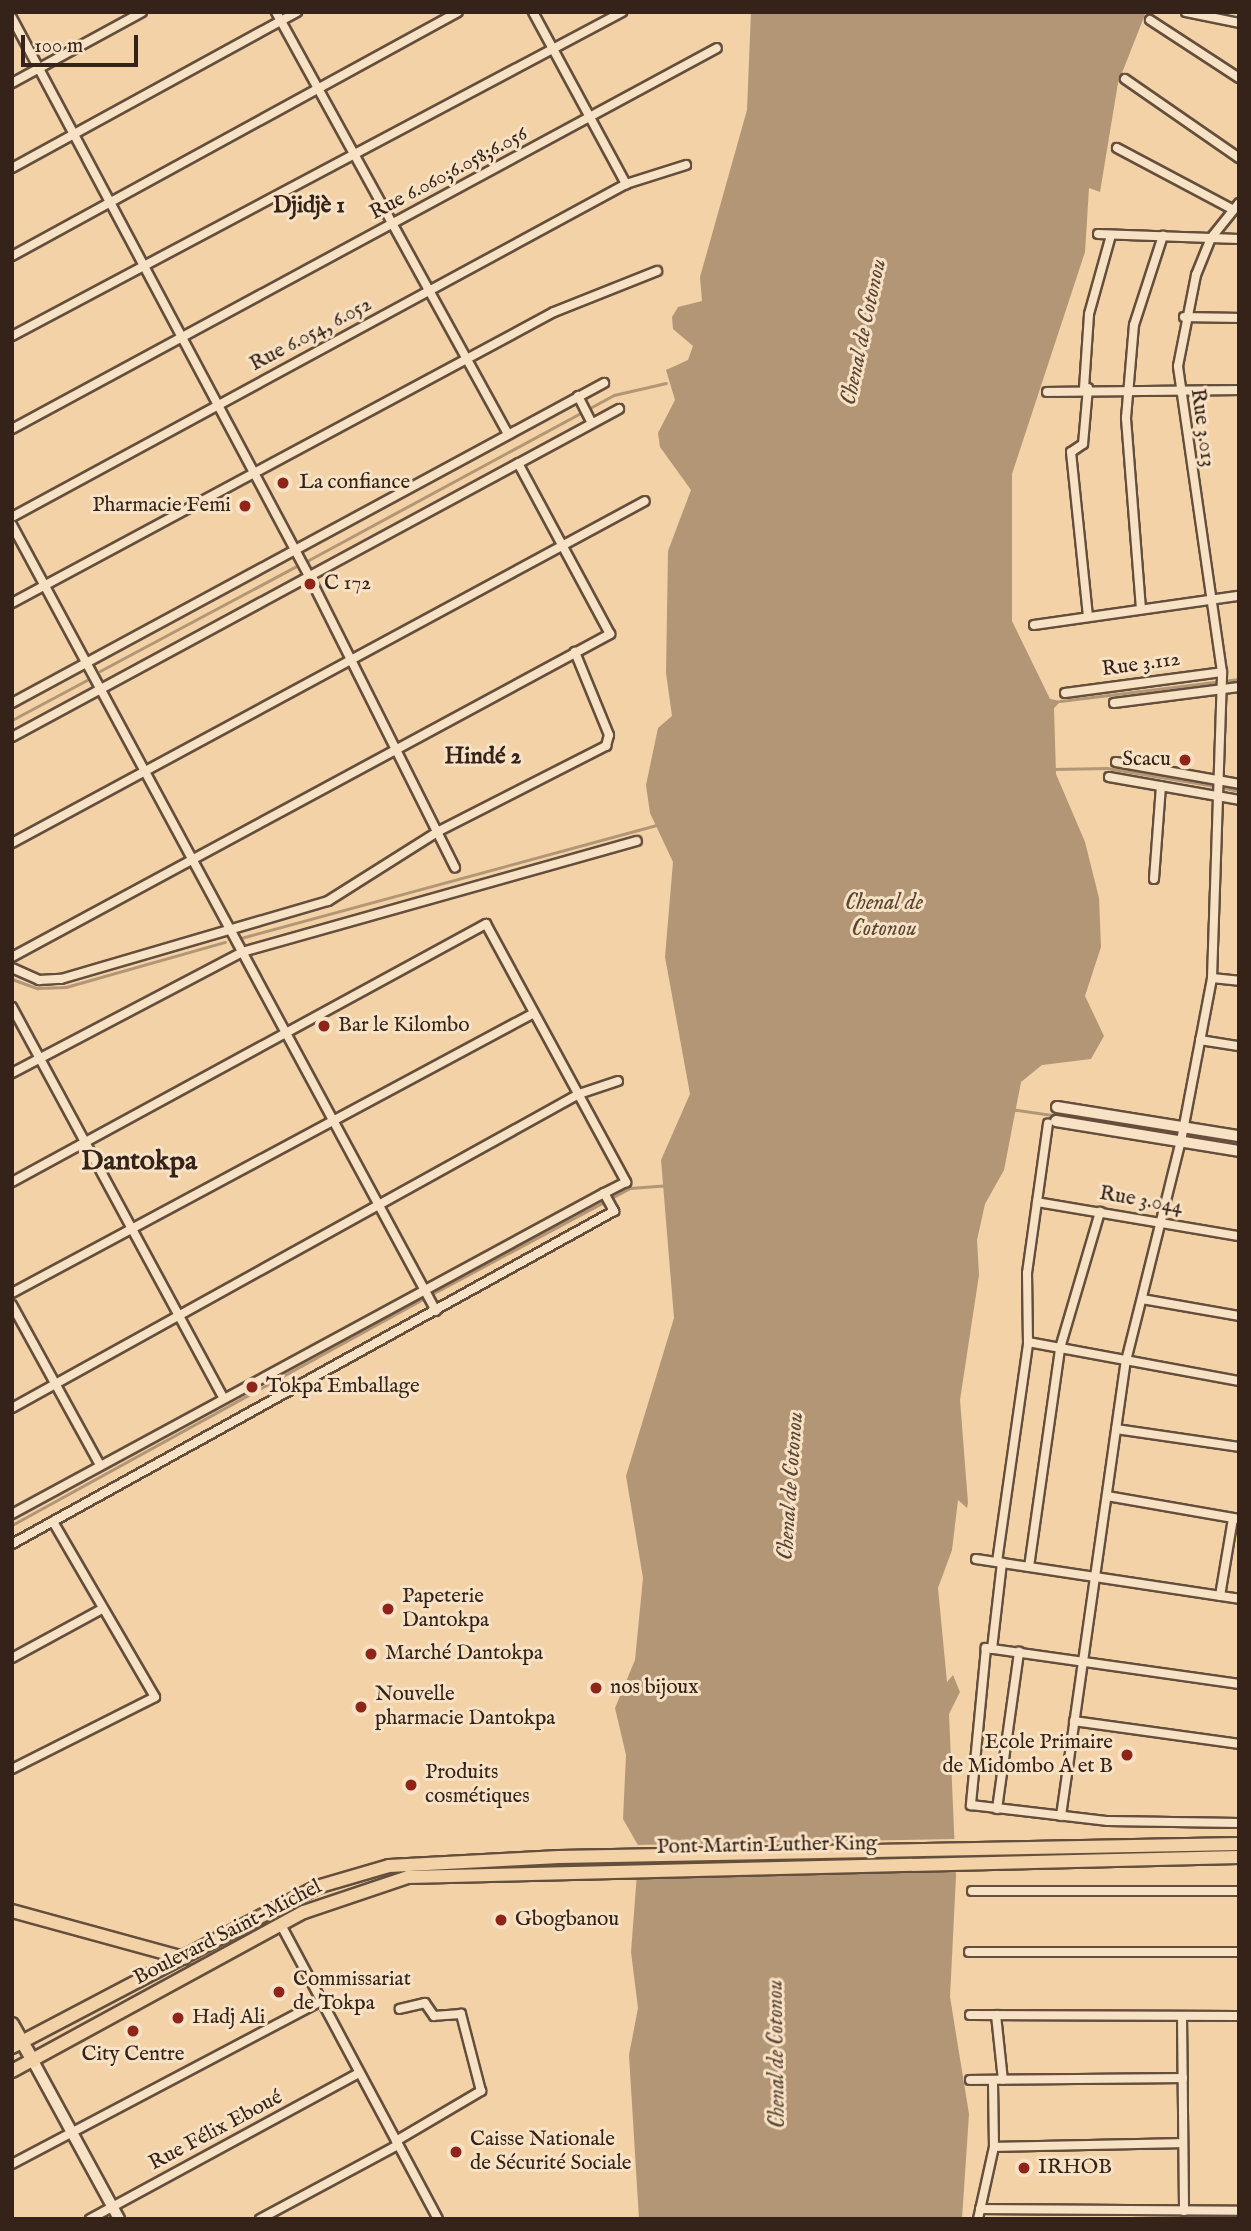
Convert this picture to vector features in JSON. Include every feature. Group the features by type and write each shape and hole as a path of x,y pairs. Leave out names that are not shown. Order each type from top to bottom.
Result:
{"main road":[{"path":"975,1855 1239,1844"},
{"path":"975,1855 1239,1857"},
{"name":"Pont Martin Luther King","path":"559,1857 975,1855"},
{"name":"Pont Martin Luther King","path":"560,1870 975,1855"},
{"name":"Boulevard Saint-Michel","path":"17,2045 317,1887 369,1871 415,1863 559,1857"},
{"name":"Boulevard Saint-Michel","path":"12,2071 281,1925 335,1899 408,1877 560,1870"},
{"path":"12,1911 184,1958"},
{"path":"12,2024 17,2045 33,2061"}],"street":[{"path":"12,83 142,12"},
{"path":"276,12 508,434"},
{"path":"12,168 297,12"},
{"path":"12,256 458,12"},
{"path":"533,12 626,184"},
{"path":"12,336 142,266 356,158 622,12"},
{"path":"1186,12 1239,23"},
{"path":"12,18 37,70 309,576 395,753 455,867"},
{"path":"1150,20 1239,78"},
{"name":"Rue 6.060;6.058;6.056","path":"12,429 717,48"},
{"path":"1125,79 1239,158"},
{"path":"1117,148 1230,208"},
{"name":"Rue 6.054, 6.052","path":"12,517 626,184 686,165"},
{"name":"Rue 3.013","path":"1061,1816 1126,1361 1181,1141 1212,978 1222,672 1178,389 1184,317 1211,238 1230,208 1239,202"},
{"path":"1098,234 1239,239"},
{"path":"1088,617 1071,452 1083,443 1089,314 1111,235"},
{"path":"1141,609 1128,387 1136,318 1163,236"},
{"path":"12,603 256,477 466,358 564,307 657,271"},
{"path":"1184,317 1239,318"},
{"path":"12,703 88,665 604,383"},
{"path":"1047,392 1128,387 1239,390"},
{"path":"578,396 591,420"},
{"path":"12,737 99,686 309,576 518,463 591,420 619,409"},
{"path":"12,957 395,753 610,634 518,463"},
{"path":"12,843 645,501"},
{"path":"12,525 436,1311"},
{"path":"1034,625 1239,596"},
{"path":"12,968 38,980 61,979 231,932 328,901 437,832 606,746 609,735 575,652"},
{"name":"Rue 3.112","path":"1065,694 1222,672"},
{"name":"Rue 3.112","path":"1114,703 1239,687"},
{"path":"1116,762 1239,784"},
{"path":"1109,777 1239,800"},
{"path":"1154,879 1161,786"},
{"path":"12,1073 242,952 637,841"},
{"path":"12,1182 287,1035 486,924 626,1182 223,1397 12,1514"},
{"path":"1212,978 1239,981"},
{"path":"12,1007 223,1397"},
{"path":"12,1293 534,1013"},
{"path":"1200,1040 1239,1046"},
{"path":"12,1408 380,1208 579,1094 618,1081"},
{"path":"1056,1107 1239,1136"},
{"path":"992,1648 1000,1562 1028,1342 1027,1273 1052,1122 1239,1151"},
{"path":"12,1544 614,1211 604,1193"},
{"name":"Rue 3.044","path":"1037,1202 1161,1221 1239,1237"},
{"path":"1028,1567 1060,1348 1100,1212"},
{"path":"1142,1299 1239,1316"},
{"path":"12,1305 100,1465"},
{"path":"1028,1342 1239,1381"},
{"path":"1116,1429 1239,1447"},
{"path":"1107,1496 1236,1518 1220,1596"},
{"path":"12,1769 155,1697 52,1522"},
{"path":"976,1559 1239,1599"},
{"path":"12,1658 102,1609"},
{"path":"1239,1684 986,1648 971,1805 1061,1816 1239,1823"},
{"path":"997,1809 1019,1652"},
{"path":"1074,1721 1239,1744"},
{"path":"972,1891 1239,1891"},
{"path":"281,1925 435,2218"},
{"path":"969,1952 1239,1952"},
{"path":"12,2164 321,2001"},
{"path":"260,2219 397,2143 481,2091 461,2014 434,2016 425,2003 400,2009"},
{"path":"970,2015 1239,2016"},
{"path":"996,2015 998,2080 994,2147 979,2214 1239,2211"},
{"path":"1182,2016 1184,2211"},
{"path":"33,2061 119,2219"},
{"name":"Rue Félix Eboué","path":"90,2219 359,2073"},
{"path":"970,2080 1183,2078"},
{"path":"994,2147 1184,2143"}],"water":[{"name":"Chenal de Cotonou","path":"751,12 1146,12 1118,83 1100,192 1089,188 1085,252 1012,474 1012,621 1050,699 1061,701 1054,708 1056,774 1085,842 1099,898 1101,947 1085,996 1104,1036 1091,1059 1042,1065 1021,1082 1004,1170 985,1204 977,1240 979,1275 960,1400 968,1503 967,1508 958,1500 952,1550 938,1588 947,1682 953,1675 960,1692 949,1714 956,1876 950,1997 969,2114 962,2219 639,2219 629,2055 638,2008 631,1952 639,1847 623,1819 626,1755 615,1708 635,1660 643,1578 626,1476 674,1318 661,1160 690,1094 665,957 673,862 650,813 646,785 658,728 672,716 666,673 668,551 691,490 660,447 658,433 675,400 666,370 688,360 693,346 673,329 672,317 678,307 702,301 700,277 747,110"}],"pier":[{"path":"955,1839 958,1867 635,1873 634,1845"}],"waterway":[{"path":"307,561 614,395 666,383"},
{"path":"100,671 295,567"},
{"path":"1060,701 1239,679"},
{"path":"12,720 87,680"},
{"path":"1053,769 1107,768 1214,786"},
{"path":"1225,788 1239,791"},
{"path":"241,938 660,824"},
{"path":"12,979 37,988 66,987 225,942"},
{"path":"1010,1109 1176,1133"},
{"path":"1188,1136 1239,1143"},
{"path":"434,1293 630,1188 670,1185"},
{"path":"12,1525 423,1299"}],"place":[{"name":"La confiance","path":"283,483"},
{"name":"Pharmacie Femi","path":"245,506"},
{"name":"C 172","path":"310,584"},
{"name":"Scacu","path":"1185,760"},
{"name":"Bar le Kilombo","path":"324,1026"},
{"name":"Tokpa Emballage","path":"252,1387"},
{"name":"Papeterie Dantokpa","path":"388,1609"},
{"name":"Marché Dantokpa","path":"371,1654"},
{"name":"nos bijoux","path":"596,1688"},
{"name":"Nouvelle pharmacie Dantokpa","path":"361,1707"},
{"name":"Ecole Primaire de Midombo A et B","path":"1127,1755"},
{"name":"Produits cosmétiques","path":"411,1785"},
{"name":"Gbogbanou","path":"501,1920"},
{"name":"Commissariat de Tokpa","path":"279,1992"},
{"name":"Hadj Ali","path":"178,2018"},
{"name":"City Centre","path":"133,2031"},
{"name":"Caisse Nationale de Sécurité Sociale","path":"456,2152"},
{"name":"IRHOB","path":"1024,2168"}],"district":[{"name":"Djidjè 1","path":"309,206"},
{"name":"Hindé 2","path":"483,757"},
{"name":"Dantokpa","path":"139,1162"}]}
